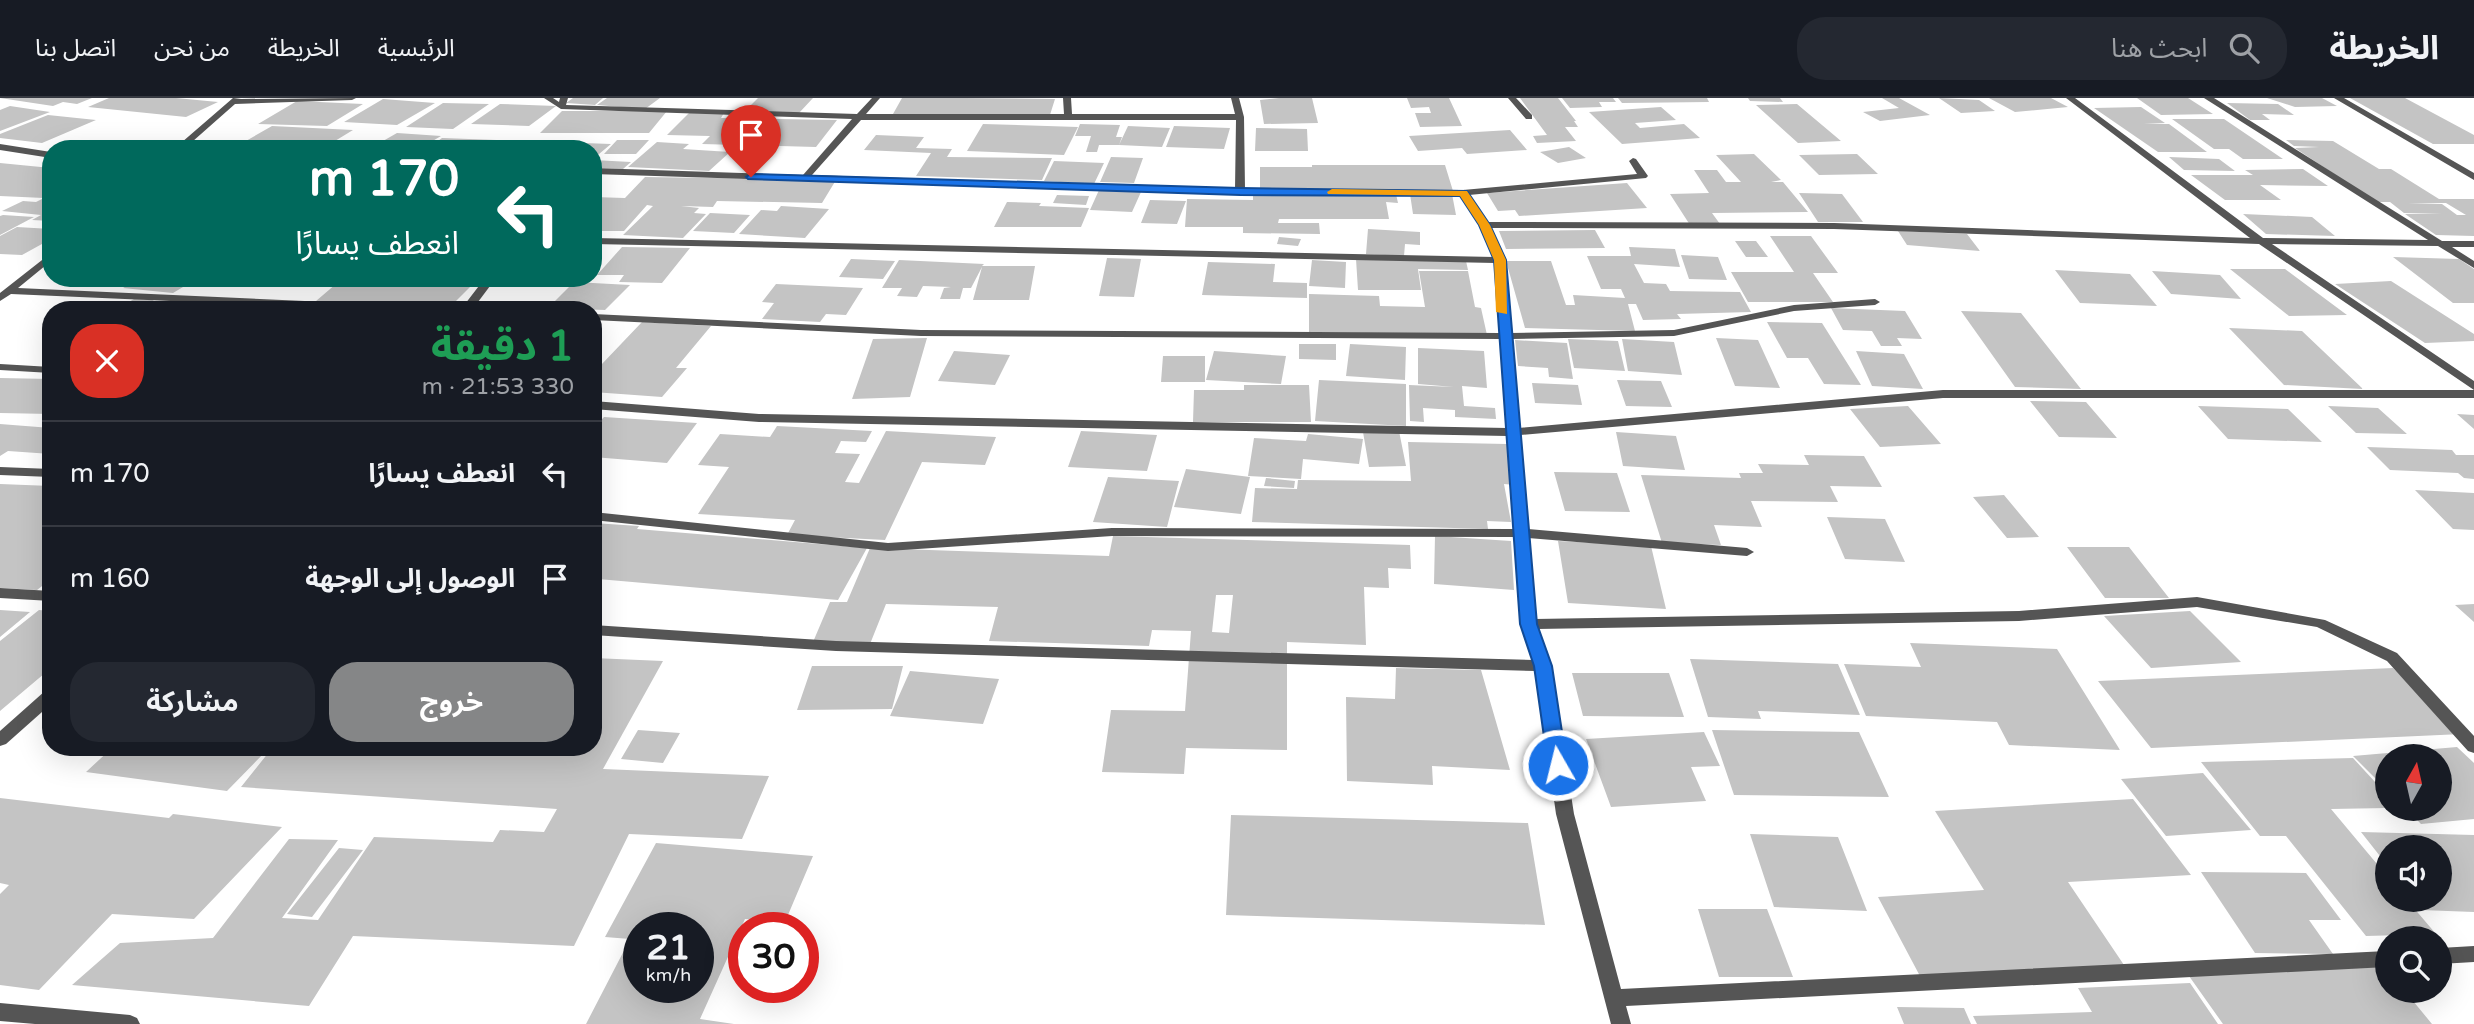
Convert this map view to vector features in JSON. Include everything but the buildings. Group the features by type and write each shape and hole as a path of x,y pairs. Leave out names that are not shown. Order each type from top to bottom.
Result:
{"street":[{"path":"189,140 236,100 352,98"},
{"path":"548,98 562,102 857,117 1240,117"},
{"path":"804,179 876,98"},
{"path":"1067,98 1068,118"},
{"path":"1235,98 1240,117 1240,191"},
{"path":"1513,98 1530,117"},
{"path":"2070,98 2261,241 2474,386"},
{"path":"2208,98 2474,265"},
{"path":"2338,98 2474,177"},
{"path":"0,147 42,154"},
{"path":"602,171 1240,191 1463,193 1643,176 1633,161"},
{"path":"1463,193 1485,225 1500,260 1528,624 1543,666 1565,814 1622,1024"},
{"path":"1485,225 1834,226 2261,241 2441,246 2474,244"},
{"path":"602,241 1500,260"},
{"path":"4,295 42,263"},
{"path":"473,301 484,287"},
{"path":"4,295 186,301"},
{"path":"602,317 922,333 1504,336 1674,333 1794,309 1875,302"},
{"path":"0,367 42,369"},
{"path":"602,406 759,418 1513,432 1943,394 2474,394"},
{"path":"0,471 42,473"},
{"path":"602,517 888,547 1112,532 1522,534 1746,552"},
{"path":"0,593 42,595"},
{"path":"1528,624 2019,616 2197,602 2320,623 2392,657 2474,747"},
{"path":"602,631 836,646 1543,666"},
{"path":"0,740 42,703"},
{"path":"2452,955 2474,954"},
{"path":"1613,998 2375,960"},
{"path":"0,1012 130,1024"}],"slow traffic":[{"path":"1332,192 1463,193 1485,225 1500,260 1502,312"}],"route":[{"path":"751,177 1240,191 1463,193 1485,225 1500,260 1528,624 1543,666 1558,765"}]}
